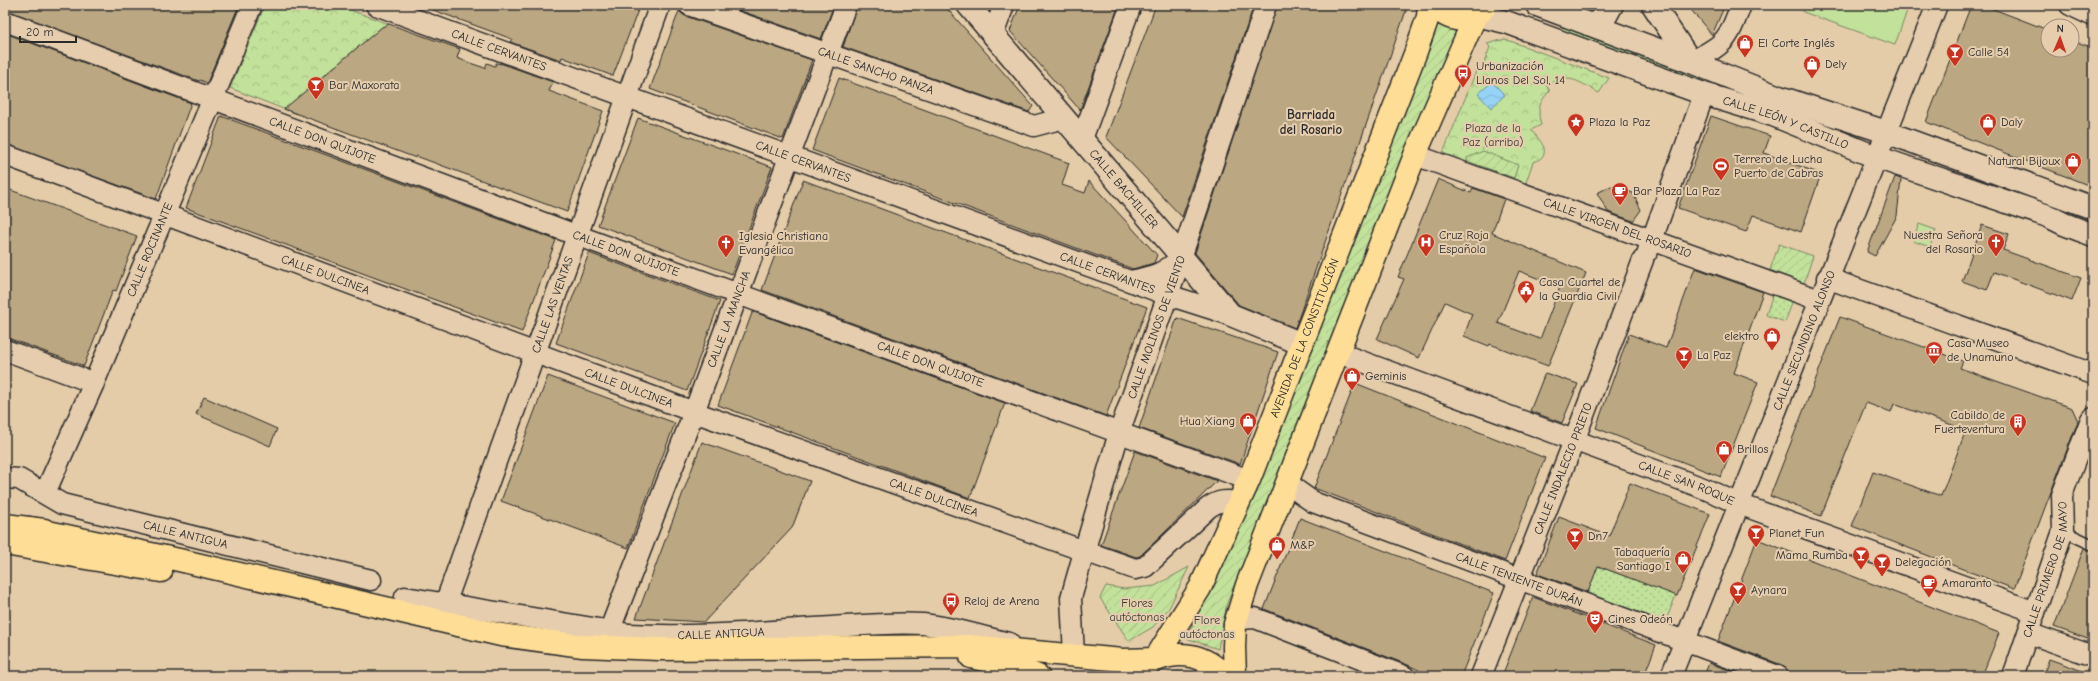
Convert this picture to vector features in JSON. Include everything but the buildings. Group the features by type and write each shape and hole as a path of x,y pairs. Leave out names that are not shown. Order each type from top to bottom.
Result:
{"main road":[{"name":"CALLE BACHILLER","path":"968,5 1181,258 1231,315 1302,344"},
{"name":"AVENIDA DE LA CONSTITUCIÓN","path":"1155,659 1200,588 1249,480 1412,62 1428,17 1429,5"},
{"path":"1434,5 1440,13 1449,18 1460,20 1479,12"},
{"name":"CALLE LEÓN Y CASTILLO","path":"1536,5 1691,62 1779,97 1886,132 2093,208"},
{"path":"1653,5 1691,62"},
{"path":"1235,676 1235,624 1247,585 1415,155 1479,12"},
{"name":"CALLE LEÓN Y CASTILLO","path":"1479,12 1704,94 1773,115 1876,157 2048,216 2093,235"},
{"path":"5,524 405,597"},
{"path":"29,528 179,560 500,635 584,646 659,649 936,645 996,647 1123,660 1155,659 1178,655 1198,658 1217,667 1225,676"},
{"path":"5,544 141,567 503,645 589,656 655,658 937,654 994,661 1038,676"},
{"path":"1132,676 1142,666 1155,659"}],"street":[{"name":"CALLE ROCINANTE","path":"45,493 94,383 252,5"},
{"name":"CALLE CERVANTES","path":"376,5 1168,295 1231,315"},
{"name":"CALLE LAS VENTAS","path":"444,604 660,5"},
{"name":"CALLE SANCHO PANZA","path":"689,5 1034,126 1064,118"},
{"name":"CALLE LA MANCHA","path":"609,632 694,412 846,5"},
{"path":"993,35 1004,5"},
{"path":"1082,139 1131,5"},
{"name":"CALLE MOLINOS DE VIENTO","path":"1074,655 1071,598 1119,433 1181,258 1266,5"},
{"path":"1588,25 1607,16 1613,5"},
{"path":"1691,62 1717,48 1729,36 1741,5"},
{"name":"CALLE SECUNDINO ALONSO","path":"1671,676 1827,278 1937,5"},
{"path":"2070,5 2093,16"},
{"name":"CALLE DON QUIJOTE","path":"5,21 576,235 1249,480"},
{"name":"CALLE INDALECIO PRIETO","path":"1481,676 1626,306 1704,94"},
{"name":"CALLE DULCINEA","path":"5,155 694,412 1135,569 1145,567 1212,505 1217,502 1227,500 1239,502"},
{"name":"CALLE VIRGEN DEL ROSARIO","path":"1415,155 1647,251 1819,300"},
{"path":"1130,281 1155,276 1166,272 1181,258"},
{"path":"1827,278 2093,374"},
{"path":"5,350 94,383"},
{"name":"CALLE SAN ROQUE","path":"1339,352 1703,488 1739,504 2035,612"},
{"name":"CALLE PRIMERO DE MAYO","path":"2013,676 2063,531 2062,495 2091,419 2093,418"},
{"name":"CALLE ANTIGUA","path":"5,478 19,479 62,504 371,580"},
{"name":"CALLE TENIENTE DURÁN","path":"1288,481 1296,490 1314,502 1778,676"},
{"name":"CALLE ANTIGUA","path":"405,597 609,632 653,635 731,633 892,623 923,624 954,628 1038,651"},
{"path":"1235,624 1241,619 1255,618 1404,676"},
{"path":"2028,633 2093,656"}],"lane":[{"path":"2063,531 2093,545"}],"green space":[{"path":"265,5 337,5 389,24 382,27 289,106 291,112 230,88"},
{"path":"1805,5 1909,5 1895,45 1803,12"},
{"name":"Flore autóctonas","path":"1437,25 1457,32 1227,603 1218,649 1186,638 1207,595"},
{"path":"1563,25 1772,100 1769,108 1561,34"},
{"name":"Plaza de la Paz (arriba)","path":"1505,39 1609,78 1599,93 1580,82 1568,79 1561,79 1546,85 1550,91 1541,102 1539,115 1541,125 1531,130 1544,147 1544,151 1540,159 1533,162 1524,188 1441,158 1477,69 1481,71 1490,47 1487,44"},
{"path":"1483,151 1518,165 1514,178 1467,161 1467,158"},
{"path":"1919,224 1936,230 1930,247 1913,241"},
{"path":"1779,244 1813,256 1804,283 1770,270"},
{"path":"1774,291 1794,298 1785,322 1766,315"},
{"path":"1598,566 1676,595 1665,623 1587,594"},
{"name":"Flores autóctonas","path":"1189,567 1169,608 1153,627 1129,641 1100,598 1106,586 1124,589 1155,586"},
{"path":"1178,671 1198,676 1159,676"}],"water":[{"path":"1492,82 1505,95 1491,108 1478,94"}],"place":[{"name":"El Corte Inglés","path":"1745,58"},
{"name":"Calle 54","path":"1955,67"},
{"name":"Dely","path":"1812,79"},
{"name":"Urbanización Llanos Del Sol, 14","path":"1463,88"},
{"name":"Bar Maxorata","path":"316,100"},
{"name":"Plaza la Paz","path":"1576,137"},
{"name":"Daly","path":"1988,137"},
{"name":"Natural Bijoux","path":"2073,176"},
{"name":"Terrero de Lucha Puerto de Cabras","path":"1721,181"},
{"name":"Bar Plaza La Paz","path":"1620,206"},
{"name":"Cruz Roja Española","path":"1426,257"},
{"name":"Nuestra Señora del Rosario","path":"1996,257"},
{"name":"Iglesia Christiana Evangélica","path":"726,258"},
{"name":"Casa Cuartel de la Guardia Civil","path":"1526,304"},
{"name":"elektro","path":"1772,351"},
{"name":"Casa Museo de Unamuno","path":"1934,365"},
{"name":"La Paz","path":"1684,370"},
{"name":"Geminis","path":"1352,391"},
{"name":"Hua Xiang","path":"1248,436"},
{"name":"Cabildo de Fuerteventura","path":"2018,437"},
{"name":"Brillos","path":"1724,464"},
{"name":"Planet Fun","path":"1756,548"},
{"name":"Dn7","path":"1575,551"},
{"name":"M&P","path":"1277,560"},
{"name":"Mama Rumba","path":"1861,570"},
{"name":"Tabaquería Santiago I","path":"1683,574"},
{"name":"Delegación","path":"1882,577"},
{"name":"Amaranto","path":"1929,598"},
{"name":"Aynara","path":"1738,605"},
{"name":"Reloj de Arena","path":"951,616"},
{"name":"Cines Odeón","path":"1595,634"}],"district":[{"name":"Barriada del Rosario","path":"1311,122"}]}
